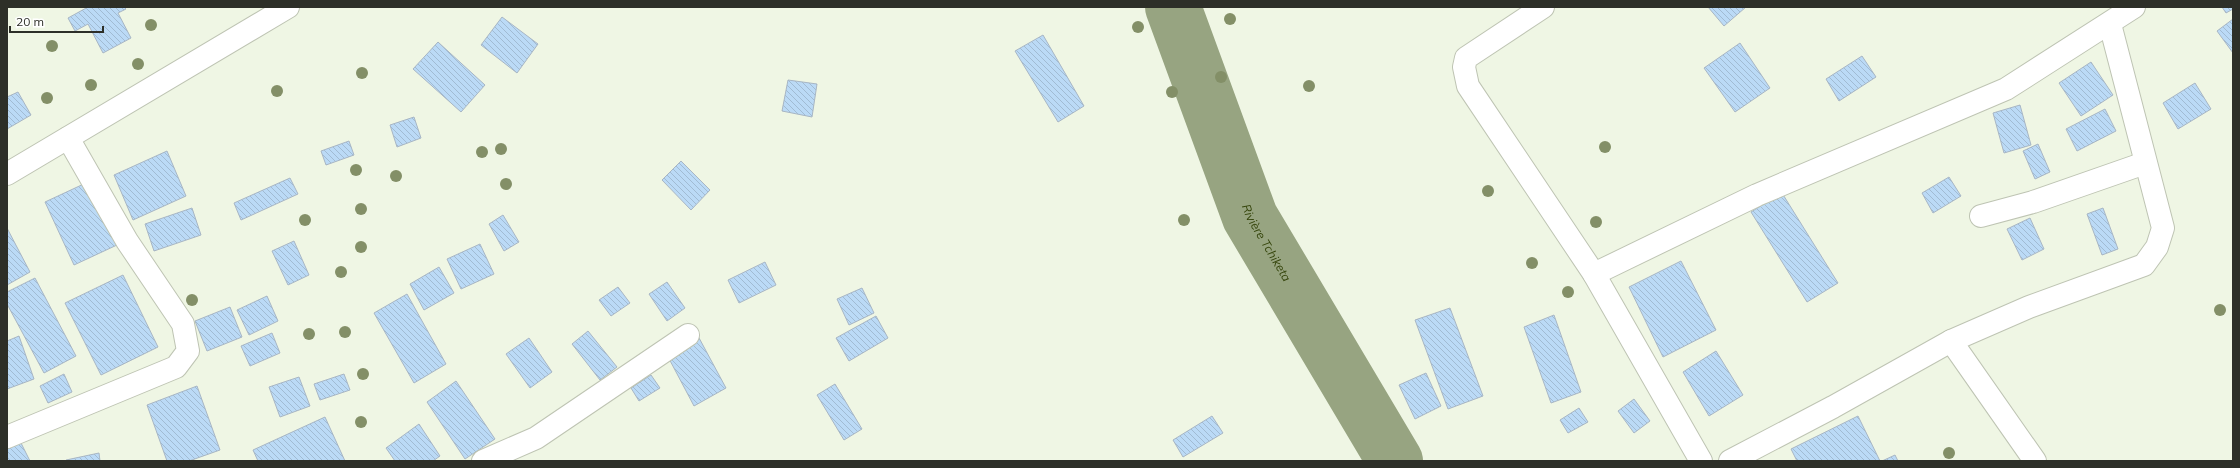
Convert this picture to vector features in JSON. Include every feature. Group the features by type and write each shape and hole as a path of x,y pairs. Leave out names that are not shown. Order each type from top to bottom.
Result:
{"street":[{"path":"7,174 288,7"},
{"path":"1543,7 1466,58 1464,67 1468,86 1594,274 1701,461"},
{"path":"1594,274 1757,195 2006,90 2110,24 2134,7"},
{"path":"1730,461 1833,407 1950,341 2029,308 2144,265 2157,247 2163,228 2144,164 2110,24"},
{"path":"7,437 176,367 188,351 183,324 127,241 68,138"},
{"path":"1981,216 2033,202 2144,164"},
{"path":"483,461 536,438 688,335"},
{"path":"1950,341 2035,461"}],"building":[{"path":"88,7 124,7 126,9 118,13 131,38 103,53 88,24 75,31 68,18"},
{"path":"1708,7 1746,7 1724,26"},
{"path":"2222,7 2233,7 2233,9 2226,13"},
{"path":"502,17 538,44 517,73 481,45"},
{"path":"2233,19 2233,53 2217,31"},
{"path":"1043,35 1084,106 1058,122 1015,51"},
{"path":"438,42 485,85 461,112 413,69"},
{"path":"1740,43 1770,88 1735,112 1704,68"},
{"path":"1862,56 1876,77 1839,101 1826,79"},
{"path":"2091,62 2113,95 2081,116 2059,83"},
{"path":"788,80 817,84 812,117 782,111"},
{"path":"2195,83 2211,109 2178,129 2163,103"},
{"path":"18,92 31,115 7,129 7,97"},
{"path":"2020,105 2031,145 2004,153 1993,113"},
{"path":"2105,109 2116,131 2077,151 2066,129"},
{"path":"414,117 421,138 397,147 390,125"},
{"path":"349,141 354,155 326,165 321,151"},
{"path":"2038,144 2050,172 2035,179 2023,151"},
{"path":"167,151 186,196 133,220 114,175"},
{"path":"681,161 710,190 691,210 662,180"},
{"path":"1949,177 1961,196 1933,213 1922,193"},
{"path":"290,178 298,194 241,220 234,203"},
{"path":"88,182 117,245 74,265 45,202"},
{"path":"1782,193 1838,283 1807,302 1751,212"},
{"path":"192,208 201,235 154,251 145,224"},
{"path":"2103,208 2118,249 2102,255 2087,214"},
{"path":"503,215 519,242 504,251 489,224"},
{"path":"2030,218 2044,249 2022,260 2007,229"},
{"path":"7,228 30,272 7,285"},
{"path":"294,241 309,275 288,285 272,251"},
{"path":"480,244 494,274 461,289 447,259"},
{"path":"1681,261 1716,330 1663,357 1629,287"},
{"path":"765,262 776,285 739,303 728,280"},
{"path":"439,267 454,293 424,310 410,284"},
{"path":"123,275 158,347 101,375 65,303"},
{"path":"35,278 76,356 44,373 7,304 7,292"},
{"path":"667,282 685,308 667,321 649,294"},
{"path":"618,287 630,303 611,316 599,300"},
{"path":"862,288 874,313 849,325 837,299"},
{"path":"407,294 446,364 414,383 374,313"},
{"path":"267,296 278,321 249,335 237,310"},
{"path":"230,307 242,337 207,351 195,321"},
{"path":"1450,308 1483,396 1448,409 1415,320"},
{"path":"1554,315 1581,392 1551,403 1524,327"},
{"path":"876,316 888,338 849,361 836,338"},
{"path":"588,331 617,367 600,380 572,344"},
{"path":"272,333 280,353 250,366 241,346"},
{"path":"19,336 34,379 7,389 7,341"},
{"path":"698,336 726,388 694,406 666,353"},
{"path":"529,338 552,372 530,388 506,354"},
{"path":"1716,351 1743,395 1709,416 1683,372"},
{"path":"1426,373 1441,406 1415,419 1399,385"},
{"path":"64,374 72,392 48,403 40,386"},
{"path":"344,374 350,390 320,400 314,384"},
{"path":"651,375 660,388 639,401 631,388"},
{"path":"299,377 310,406 280,417 269,387"},
{"path":"456,381 495,439 465,459 427,402"},
{"path":"835,384 862,429 844,440 817,395"},
{"path":"197,386 220,450 189,461 167,461 147,405"},
{"path":"1634,399 1650,421 1634,433 1618,411"},
{"path":"1579,408 1588,422 1568,433 1560,420"},
{"path":"1212,416 1223,433 1183,457 1173,440"},
{"path":"1858,416 1880,461 1797,461 1791,449"},
{"path":"325,417 345,461 258,461 253,450"},
{"path":"419,424 440,456 433,461 395,461 386,448"},
{"path":"21,443 30,461 7,461 7,449"},
{"path":"99,453 100,461 66,461 66,460"},
{"path":"1895,455 1898,461 1882,461"}],"waterway":[{"name":"Rivière Tchiketa","path":"1173,7 1250,217 1395,461"}]}
